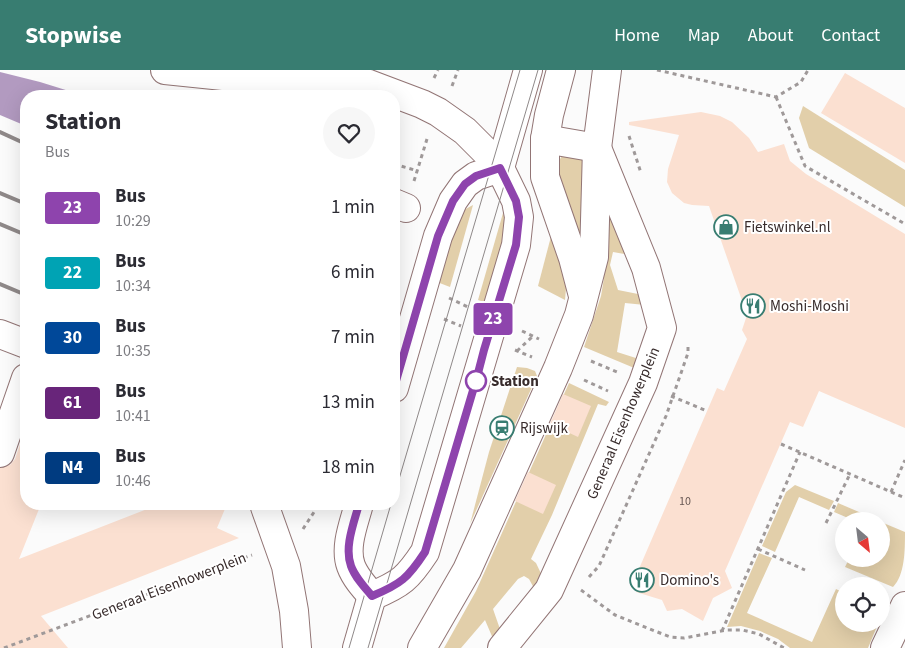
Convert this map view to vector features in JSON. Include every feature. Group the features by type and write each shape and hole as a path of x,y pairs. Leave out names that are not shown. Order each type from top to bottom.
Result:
{"street":[{"path":"165,70 233,77 292,76 369,84 385,90"},
{"path":"500,168 528,70"},
{"path":"561,70 545,139 545,177 573,258 583,297"},
{"path":"424,647 471,561 558,368 579,315 594,257 597,148 607,70"},
{"path":"357,648 372,596 403,581 425,552 516,245 519,217 516,201 500,168 493,159 464,131 438,112 400,96"},
{"path":"545,139 597,148"},
{"name":"Generaal Eisenhowerplein","path":"502,648 549,590 643,384 662,328 646,268 597,148"},
{"path":"400,367 438,236 453,201 470,180 500,168"},
{"path":"0,334 20,342"},
{"path":"0,453 20,395"},
{"path":"267,510 286,566 294,610 297,648"},
{"path":"357,510 350,538 348,556 354,573 372,596"},
{"path":"884,648 905,606"}],"path":[{"path":"400,205 418,171 429,129 447,97 458,70"},
{"path":"657,70 776,97 801,82 808,70"},
{"path":"776,97 805,166 905,224"},
{"path":"400,166 418,171"},
{"path":"513,357 533,336"},
{"path":"672,396 706,411"},
{"path":"781,444 905,498"},
{"path":"722,631 800,452"},
{"path":"891,492 905,460"},
{"path":"826,523 850,474"},
{"name":"Generaal Eisenhowerplein","path":"4,648 280,545 295,537 308,524 315,510"},
{"path":"758,549 805,570"},
{"path":"578,588 611,613 670,637 684,638 734,630 750,632 784,648"}],"shaded area":[{"path":"0,72 66,90 20,90 20,123 0,115"},
{"path":"803,106 905,170 905,207 809,148 799,118"},
{"path":"590,151 581,255 558,171 558,162 564,153"},
{"path":"603,197 630,255 613,252 610,265 618,290 643,295 645,305 625,303 617,352 639,359 639,370 584,347 601,296 604,278"},
{"path":"473,205 450,287 437,282 460,212"},
{"path":"503,213 509,226 490,304 478,300"},
{"path":"554,225 567,277 565,300 538,286"},
{"path":"517,367 535,371 537,376 470,524 489,452"},
{"path":"569,383 609,402 606,406 598,404 552,515 531,559 536,563 546,584 535,590 529,579 524,576 518,579 493,609 501,632 494,641 485,620 461,648 444,648 476,591"},
{"path":"795,485 834,501 829,510 799,497 775,552 762,546 786,492"},
{"path":"838,503 859,512 835,512"},
{"path":"890,526 905,532 902,569 893,587 890,586 890,577 869,577 847,568 890,568"},
{"path":"759,553 772,558 747,613 812,642 835,591 835,632 875,632 868,648 790,648 778,639 760,631 741,626 727,627"}],"building":[{"path":"845,73 905,108 905,163 821,113"},
{"path":"701,112 720,116 732,122 749,138 758,152 784,144 790,161 806,174 905,234 905,428 819,391 803,427 790,422 725,571 732,588 713,598 703,621 682,609 667,611 662,600 636,592 638,588 632,585 717,388 724,391 747,339 742,330 747,315 709,206 684,203 672,193 667,182 668,169 679,135 629,125 629,122"},
{"path":"563,394 591,406 578,437 550,424"},
{"path":"20,444 20,510 39,510 19,559 145,510 224,510 217,528 239,538 41,616 68,648 0,648 0,468 10,465 15,459"},
{"path":"528,472 556,485 543,514 515,501"}],"tram line":[{"path":"400,476 520,70"},
{"path":"368,648 538,70"},
{"path":"349,648 389,510"}],"railway":[{"path":"0,132 20,141"},
{"path":"0,193 20,201"},
{"path":"0,224 20,232"},
{"path":"0,284 20,292"}],"bus line":[{"name":"23","path":"357,510 350,538 348,556 357,578 372,596 403,581 425,552 516,245 519,217 516,201 500,168 476,176 465,184 453,201 438,236 400,368"}],"place":[{"name":"Fietswinkel.nl","path":"726,227"},
{"name":"Moshi-Moshi","path":"753,306"},
{"name":"Station","path":"476,381"},
{"name":"Rijswijk","path":"502,428"},
{"name":"Domino's","path":"642,580"}]}
